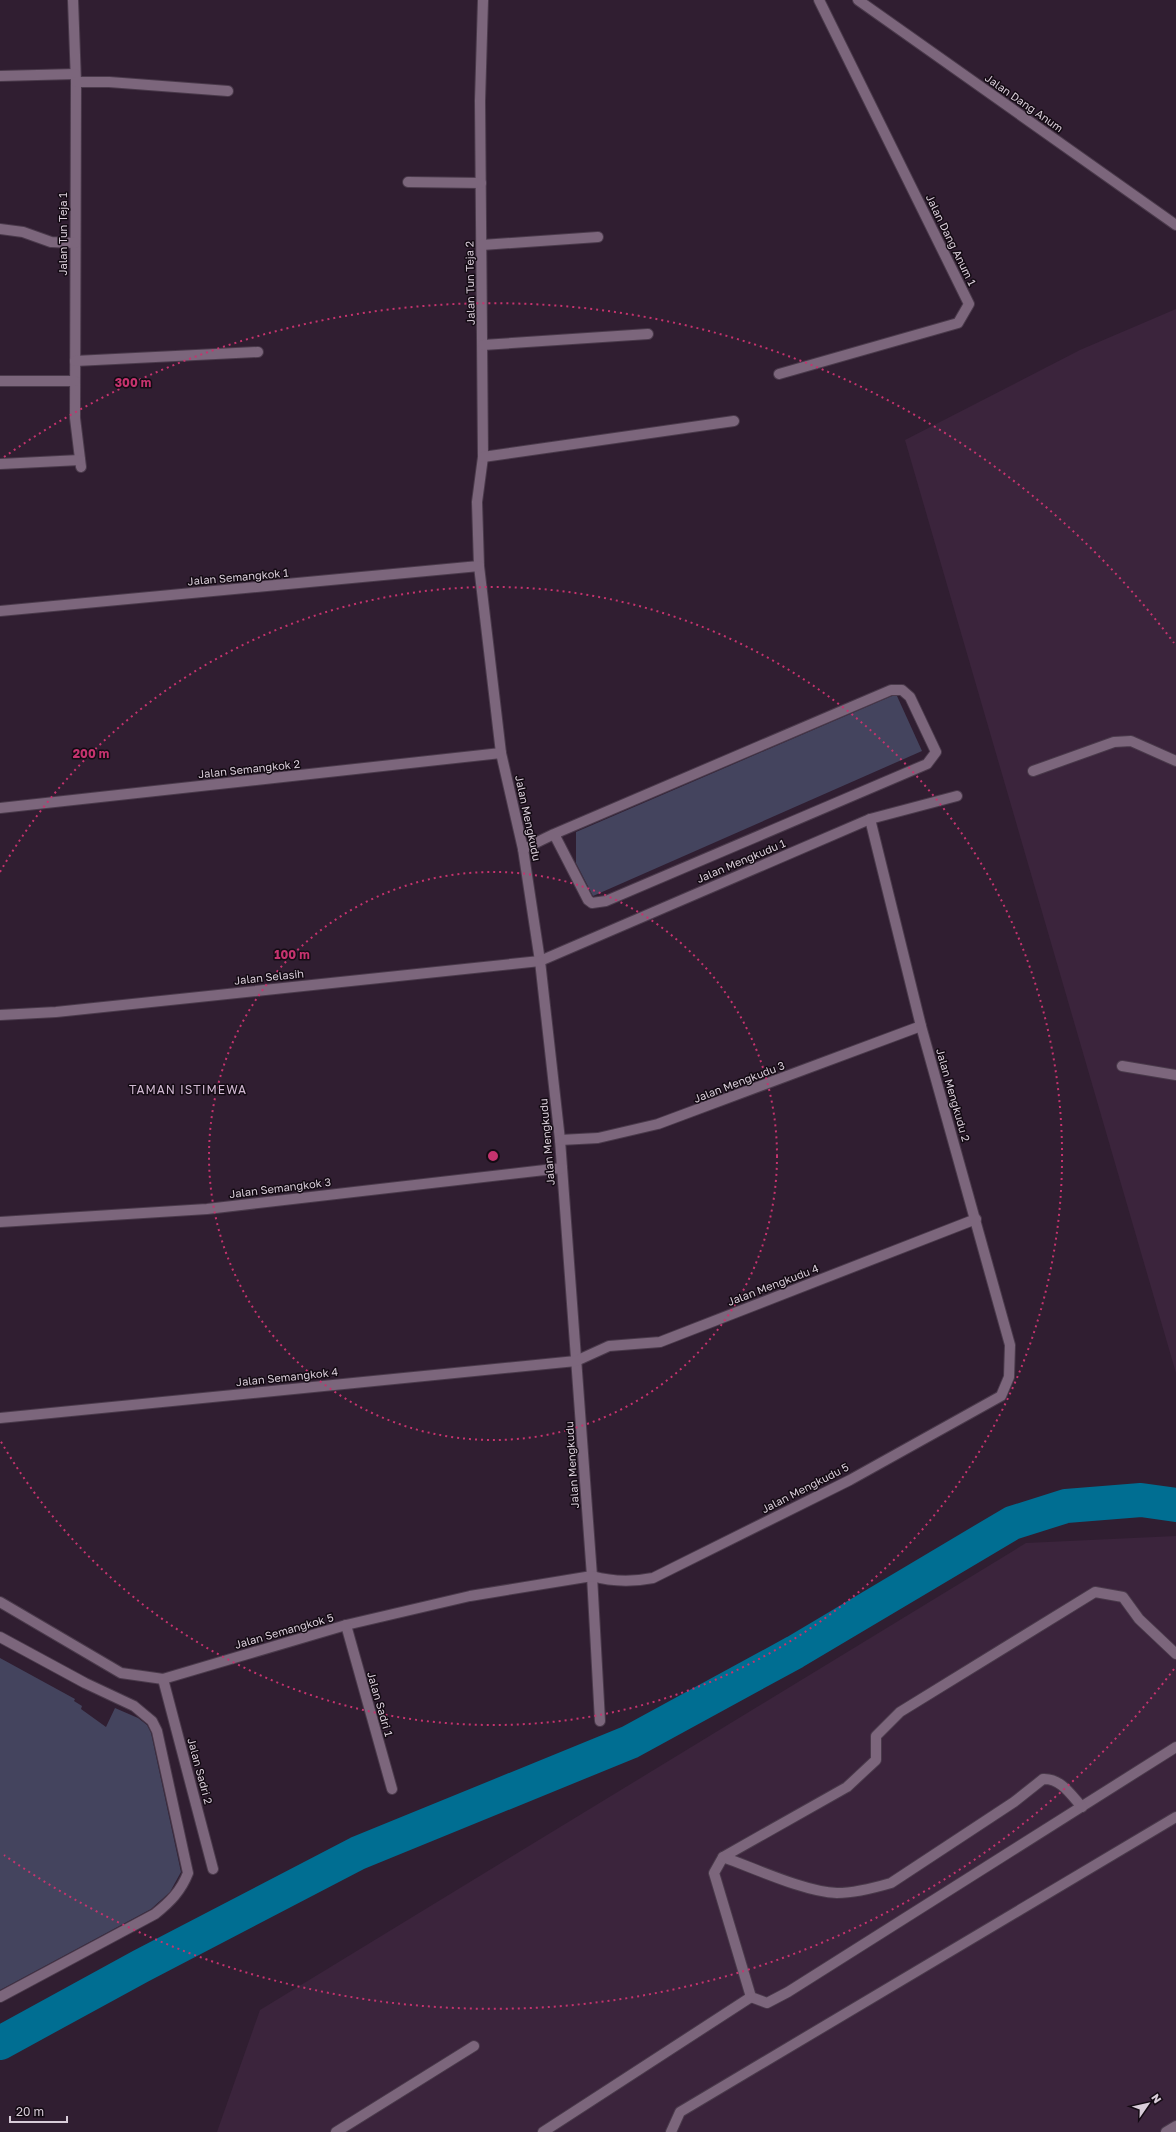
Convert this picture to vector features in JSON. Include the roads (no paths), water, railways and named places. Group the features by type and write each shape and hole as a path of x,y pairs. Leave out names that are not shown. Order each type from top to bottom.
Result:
{"street":[{"name":"Jalan Tun Teja 1","path":"0,464 81,463 76,418 75,381 75,78 73,0"},
{"name":"Jalan Tun Teja 2","path":"479,566 477,502 483,457 480,101 483,0"},
{"name":"Jalan Dang Anum 1","path":"779,374 958,323 969,304 819,0"},
{"name":"Jalan Dang Anum","path":"858,0 1176,225"},
{"path":"0,76 75,78 228,91"},
{"path":"408,182 481,183"},
{"path":"0,229 23,232 50,242 75,243"},
{"path":"482,244 598,237"},
{"path":"483,344 648,334"},
{"path":"75,361 258,352"},
{"path":"0,381 75,381"},
{"path":"483,457 734,421"},
{"name":"Jalan Semangkok 1","path":"0,611 479,566"},
{"name":"Jalan Mengkudu","path":"479,566 501,753 524,849 540,961 560,1140 592,1576 600,1721"},
{"path":"524,849 554,834 891,690 902,690 910,697 936,752 927,764 606,901 592,903 588,900 554,834"},
{"path":"1033,771 1114,742 1131,741 1176,761"},
{"name":"Jalan Semangkok 2","path":"0,808 501,753"},
{"name":"Jalan Mengkudu 1","path":"540,961 870,819 957,796"},
{"name":"Jalan Mengkudu 2","path":"870,819 921,1026 976,1219 1010,1346 1010,1377"},
{"name":"Jalan Selasih","path":"0,1015 56,1012 540,961"},
{"name":"Jalan Mengkudu 3","path":"560,1140 598,1138 658,1124 921,1026"},
{"path":"1122,1066 1176,1075"},
{"name":"Jalan Semangkok 3","path":"0,1222 207,1209 562,1168"},
{"name":"Jalan Mengkudu 4","path":"576,1361 609,1346 660,1342 976,1219"},
{"name":"Jalan Semangkok 4","path":"0,1418 576,1361"},
{"name":"Jalan Mengkudu 5","path":"592,1576 608,1580 622,1581 653,1578 850,1480 1001,1396 1010,1377"},
{"name":"Jalan Semangkok 5","path":"0,1602 121,1673 163,1679 346,1625 470,1596 592,1576"},
{"path":"751,1997 714,1873 722,1857 847,1787 876,1760 876,1736 900,1712 1095,1592 1123,1597 1139,1619 1176,1654"},
{"name":"Jalan Sadri 1","path":"346,1625 392,1789"},
{"path":"0,1637 85,1683 134,1706 152,1721 157,1731 188,1873 184,1883 171,1901 154,1914 0,1997"},
{"name":"Jalan Sadri 2","path":"163,1679 214,1869"},
{"path":"751,1997 767,2003 788,1992 1176,1747"},
{"path":"722,1857 814,1890 837,1893 870,1890 891,1883 1014,1802 1043,1780 1048,1779 1060,1783 1082,1807"},
{"path":"671,2132 680,2112 1176,1817"},
{"path":"543,2132 751,1997"},
{"path":"336,2132 474,2046"},
{"path":"1166,2132 1176,2126"}],"waterway":[{"path":"0,2043 141,1966 358,1853 630,1742 795,1652 1012,1523 1066,1506 1141,1500 1176,1505"}],"district":[{"name":"TAMAN ISTIMEWA","path":"188,1090"}]}
